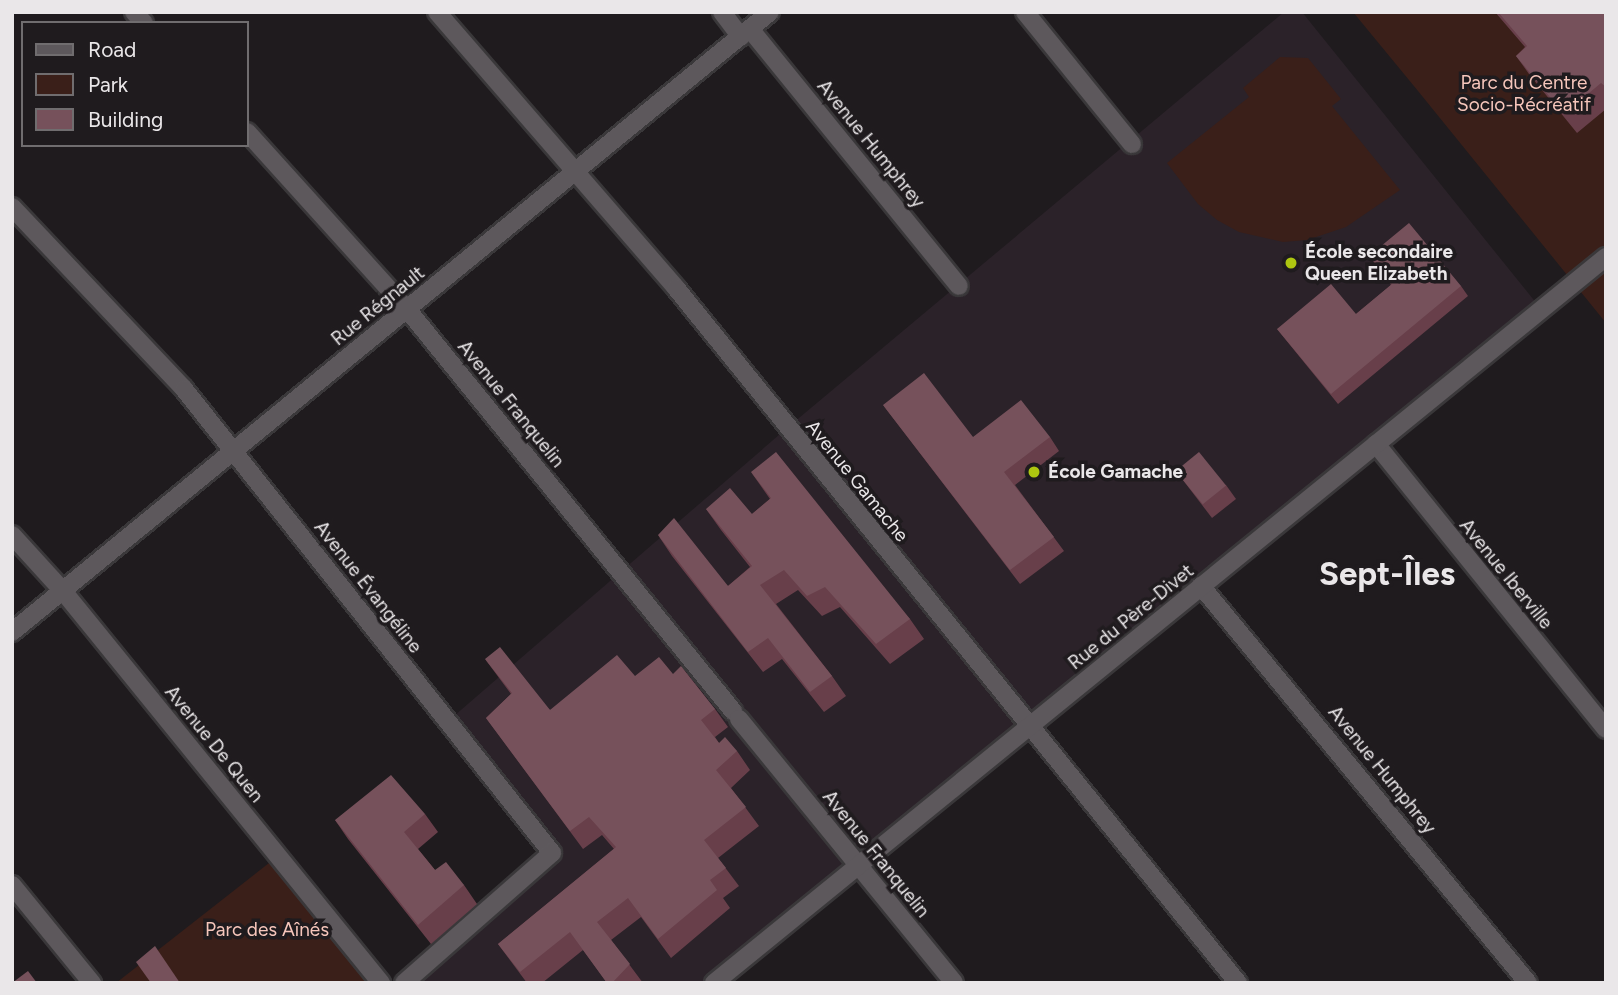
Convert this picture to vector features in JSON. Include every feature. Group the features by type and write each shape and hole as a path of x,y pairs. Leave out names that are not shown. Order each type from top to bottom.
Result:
{"street":[{"name":"Avenue Gamache","path":"437,12 577,170 1238,983"},
{"name":"Avenue Humphrey","path":"722,12 746,33 959,286"},
{"name":"Rue Régnault","path":"12,632 771,12"},
{"path":"1025,12 1132,144"},
{"name":"Avenue Franquelin","path":"248,133 407,309 954,983"},
{"name":"Avenue Évangéline","path":"12,206 184,389 552,853 404,983"},
{"name":"Rue du Père-Divet","path":"714,983 1606,257"},
{"name":"Avenue Iberville","path":"1376,444 1606,729"},
{"name":"Avenue De Quen","path":"12,535 63,591 381,983"},
{"name":"Avenue Humphrey","path":"1201,586 1528,983"},
{"path":"12,885 92,983"}],"shaded area":[{"path":"1284,12 1302,12 1541,309 714,983 404,983 552,853 454,716 787,428"}],"green space":[{"name":"Parc du Centre Socio-Récréatif","path":"1353,12 1606,12 1606,323 1418,91"},
{"path":"1280,57 1308,58 1341,99 1332,106 1400,190 1346,227 1307,240 1283,242 1239,232 1217,220 1198,204 1167,163 1249,97 1243,88"},
{"name":"Parc des Aînés","path":"278,856 373,983 116,983"}],"building":[{"path":"1498,12 1606,12 1606,87 1601,83 1564,114 1516,56 1527,46"},
{"path":"1409,223 1461,286 1331,394 1277,329 1331,284 1356,314 1392,284 1369,256"},
{"path":"924,373 973,437 1021,400 1050,437 1004,472 1054,537 1010,570 883,405"},
{"path":"776,452 910,619 876,644 825,587 807,596 784,570 760,585 832,676 810,692 768,638 748,652 658,535 674,518 728,586 752,566 706,509 730,488 752,514 771,498 751,472"},
{"path":"1199,452 1226,485 1203,504 1176,471"},
{"path":"500,647 550,710 617,655 635,676 659,657 673,674 681,666 715,709 701,720 719,743 725,737 737,751 716,770 746,807 704,840 726,868 710,880 717,890 658,939 628,898 597,922 630,964 612,983 607,983 570,932 520,972 498,944 616,847 589,817 570,831 486,718 512,693 485,659"},
{"path":"391,775 425,814 404,832 435,870 446,862 464,885 418,925 335,820"},
{"path":"155,946 180,983 151,983 136,962"},
{"path":"28,971 37,983 12,983"}],"place":[{"name":"École secondaire Queen Elizabeth","path":"1291,263"},
{"name":"École Gamache","path":"1034,472"}],"district":[{"name":"Sept-Îles","path":"1387,574"}]}
